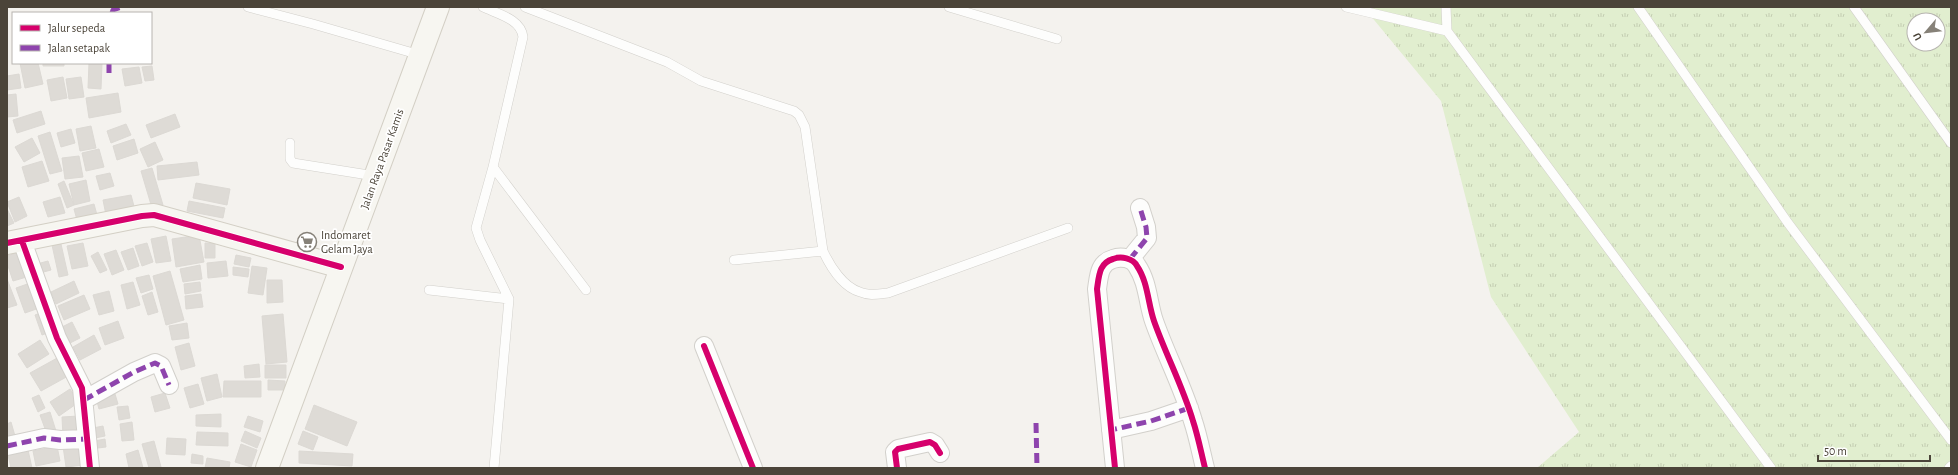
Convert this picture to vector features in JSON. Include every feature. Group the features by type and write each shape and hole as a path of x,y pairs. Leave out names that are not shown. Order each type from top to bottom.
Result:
{"main road":[{"name":"Jalan Raya Pasar Kamis","path":"267,468 438,7"},
{"path":"14,242 142,216 154,215 341,267"}],"street":[{"path":"1130,259 1147,238 1146,227 1140,208"},
{"path":"14,242 57,338 82,388 90,468"},
{"path":"1115,468 1097,289 1099,272 1107,262 1118,257 1130,259 1137,265 1142,276 1154,321 1168,353 1188,408 1205,468"},
{"path":"704,346 753,468"},
{"path":"84,400 134,372 155,363 161,366 169,385"},
{"path":"1111,430 1151,421 1188,408"},
{"path":"7,446 44,438 60,440 86,439"},
{"path":"897,468 895,454 898,449 930,442 935,445 940,454"}],"lane":[{"path":"248,7 420,55"},
{"path":"483,7 518,23 522,30 523,37 493,167 476,228 480,240 509,299 494,468"},
{"path":"525,7 668,62 701,81 794,111 799,115 805,127 823,251 832,267 845,283 858,292 871,295 888,293 1068,228"},
{"path":"949,7 1057,39"},
{"path":"1346,7 1447,31"},
{"path":"1446,7 1447,31 1771,468"},
{"path":"1638,7 1788,223 1951,440"},
{"path":"1854,7 1951,143"},
{"path":"290,143 290,158 293,163 376,176"},
{"path":"493,167 586,290"},
{"path":"734,260 823,251"},
{"path":"429,290 509,299"}],"green space":[{"path":"1369,7 1951,7 1951,468 1537,468 1579,432 1491,297 1441,101 1370,15"}],"building":[{"path":"20,64 38,64 43,84 25,88"},
{"path":"43,64 64,64 64,66 43,66"},
{"path":"89,64 102,64 101,89 88,88"},
{"path":"152,66 154,80 145,81 142,67"},
{"path":"139,67 142,83 125,86 122,69"},
{"path":"19,74 21,88 7,90 7,76"},
{"path":"63,77 67,98 51,101 47,80"},
{"path":"81,77 84,97 69,99 66,79"},
{"path":"118,93 121,112 89,118 86,98"},
{"path":"16,94 18,116 7,117 7,95"},
{"path":"41,111 45,124 17,133 13,120"},
{"path":"175,114 180,127 151,138 146,125"},
{"path":"126,124 131,135 111,143 107,131"},
{"path":"91,126 96,148 80,151 76,129"},
{"path":"71,129 75,143 61,147 57,133"},
{"path":"50,132 62,171 50,174 38,136"},
{"path":"32,138 40,153 24,162 15,147"},
{"path":"134,139 138,153 117,160 113,146"},
{"path":"155,142 163,160 148,167 140,149"},
{"path":"99,149 104,167 86,171 82,153"},
{"path":"79,156 83,177 65,179 62,158"},
{"path":"42,161 49,181 28,187 22,167"},
{"path":"197,162 199,175 158,180 157,166"},
{"path":"152,168 163,205 152,208 141,171"},
{"path":"110,173 114,186 100,190 96,176"},
{"path":"86,180 90,201 74,205 69,184"},
{"path":"64,181 74,205 67,208 58,184"},
{"path":"196,183 230,189 227,205 193,198"},
{"path":"131,195 135,210 106,215 103,200"},
{"path":"19,197 27,216 15,222 7,202"},
{"path":"60,197 65,213 48,217 43,202"},
{"path":"189,201 225,208 223,218 187,211"},
{"path":"94,204 97,215 77,220 74,209"},
{"path":"7,209 14,223 7,226"},
{"path":"199,235 204,262 176,267 172,239"},
{"path":"166,236 171,261 156,263 151,239"},
{"path":"83,243 88,266 72,269 67,246"},
{"path":"147,243 153,262 142,266 135,246"},
{"path":"205,243 215,243 215,258 205,258"},
{"path":"61,244 68,275 59,277 52,245"},
{"path":"133,248 139,266 128,270 121,252"},
{"path":"116,250 124,270 112,275 104,254"},
{"path":"22,251 30,276 13,281 7,263 7,256"},
{"path":"98,252 107,270 100,273 91,256"},
{"path":"236,255 251,258 249,267 234,264"},
{"path":"48,261 51,270 36,274 33,265"},
{"path":"226,261 228,276 208,278 207,263"},
{"path":"200,265 202,279 183,282 180,269"},
{"path":"252,266 267,268 263,295 248,293"},
{"path":"233,267 249,269 248,277 233,275"},
{"path":"170,271 184,320 166,325 153,276"},
{"path":"149,275 153,289 141,293 136,278"},
{"path":"7,279 17,305 7,308"},
{"path":"267,280 282,280 283,302 267,303"},
{"path":"74,281 79,293 56,304 51,292"},
{"path":"33,282 42,307 25,313 16,288"},
{"path":"133,282 140,305 127,309 121,285"},
{"path":"200,282 201,291 185,294 184,284"},
{"path":"109,291 114,311 99,315 93,295"},
{"path":"152,292 158,312 148,315 142,296"},
{"path":"201,294 203,307 186,309 185,296"},
{"path":"84,295 90,309 64,320 58,306"},
{"path":"43,312 50,332 42,335 35,315"},
{"path":"283,314 287,362 266,364 262,316"},
{"path":"118,321 124,338 105,345 99,328"},
{"path":"72,322 80,338 64,346 56,330"},
{"path":"187,323 189,338 172,340 169,326"},
{"path":"94,335 101,349 80,360 73,347"},
{"path":"40,340 49,354 27,368 18,354"},
{"path":"189,343 195,366 181,370 175,347"},
{"path":"59,357 70,375 41,391 30,373"},
{"path":"259,364 260,377 245,378 244,366"},
{"path":"265,365 286,365 286,378 265,378"},
{"path":"217,374 222,397 207,401 201,378"},
{"path":"268,380 285,381 285,390 268,390"},
{"path":"224,381 261,381 261,397 223,397"},
{"path":"198,384 204,404 190,408 184,388"},
{"path":"70,389 79,402 59,416 50,402"},
{"path":"165,393 170,408 155,412 151,397"},
{"path":"115,394 118,404 99,409 96,398"},
{"path":"39,395 45,408 38,412 32,398"},
{"path":"314,405 357,422 347,446 305,429"},
{"path":"128,406 130,418 119,420 117,407"},
{"path":"50,412 56,431 47,434 40,415"},
{"path":"221,414 221,427 196,426 196,415"},
{"path":"79,416 80,437 63,437 62,417"},
{"path":"248,416 263,421 260,432 244,427"},
{"path":"11,422 15,436 7,438 7,424"},
{"path":"132,422 134,440 122,441 120,424"},
{"path":"103,426 105,436 90,439 88,429"},
{"path":"245,431 261,438 257,448 241,441"},
{"path":"303,431 318,437 313,450 298,444"},
{"path":"197,432 228,433 228,446 196,445"},
{"path":"167,438 186,439 185,455 166,454"},
{"path":"105,439 106,447 90,449 89,442"},
{"path":"154,441 161,467 149,468 142,444"},
{"path":"81,444 84,465 66,467 63,446"},
{"path":"241,444 257,450 251,467 235,462"},
{"path":"57,446 60,461 36,466 33,451"},
{"path":"28,450 32,468 11,468 8,455"},
{"path":"138,450 143,468 129,468 126,454"},
{"path":"299,451 353,454 352,466 299,463"},
{"path":"192,454 203,456 203,464 191,463"},
{"path":"207,458 230,462 229,468 205,468"}],"marked path":[{"path":"112,12 113,10 121,7"},
{"path":"109,64 109,77"},
{"path":"1130,259 1147,238 1146,227 1140,208"},
{"path":"84,400 134,372 155,363 161,366 169,385"},
{"path":"1111,426 1111,430 1151,421 1189,408"},
{"path":"1036,423 1037,468"},
{"path":"7,446 44,438 60,440 86,439"}],"cycle path":[{"path":"7,243 142,216 154,215 341,267"},
{"path":"22,241 57,338 82,388 90,468"},
{"path":"1115,468 1097,289 1102,267 1108,261 1120,258 1130,259 1135,263 1141,272 1146,286 1154,321 1189,408 1205,468"},
{"path":"704,346 753,468"},
{"path":"897,468 895,452 898,449 930,442 935,445 940,453"}],"place":[{"name":"Indomaret Gelam Jaya","path":"307,242"}]}
